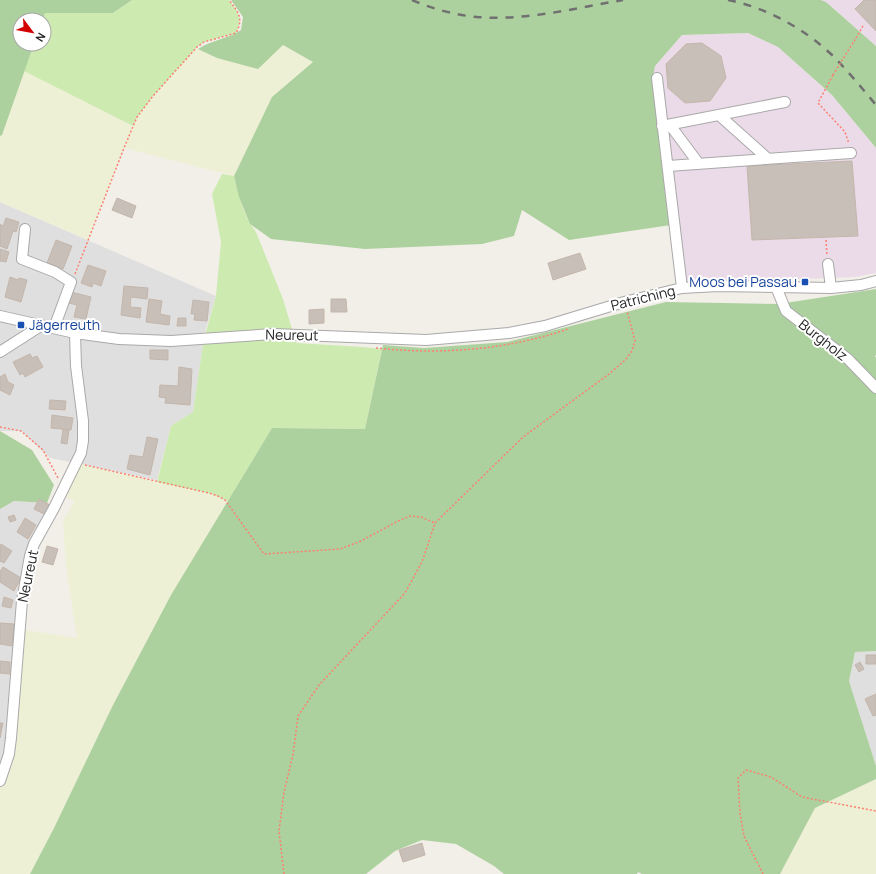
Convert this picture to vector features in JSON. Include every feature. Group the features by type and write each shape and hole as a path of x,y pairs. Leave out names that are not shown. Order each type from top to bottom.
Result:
{"street":[{"path":"657,78 666,126 668,166 682,288"},
{"path":"666,126 785,102"},
{"path":"720,116 767,158"},
{"path":"666,126 699,164"},
{"path":"668,166 851,153"},
{"path":"26,229 22,259 55,272 71,282 54,328"},
{"path":"828,264 831,288"},
{"name":"Patriching","path":"510,333 545,326 624,302 682,288 718,286 831,288 861,285 876,281"},
{"name":"Burgholz","path":"776,287 786,310 848,359 876,388"},
{"name":"Neureut","path":"0,316 75,333 119,339 171,341 273,334 426,340 467,338 510,333"},
{"path":"0,352 42,326"},
{"name":"Neureut","path":"0,782 9,754 22,601 30,556 37,538 76,463 80,453 84,432 81,395 76,366 75,333"}],"path":[{"path":"71,282 137,117 153,96 197,46 204,42 236,33 240,25 240,18 229,0"},
{"path":"851,153 845,132 818,103 864,24"},
{"path":"826,240 828,264"},
{"path":"284,874 279,831 284,792 293,755 298,716 319,685 406,593 422,562 435,523 523,437 609,374 625,360 632,351 635,341 624,302"},
{"path":"0,427 20,431 43,450 63,489"},
{"path":"76,463 218,496 225,500 264,554 340,549 362,541 410,516 421,517 435,523"},
{"path":"763,874 744,836 740,813 738,778 746,770 771,777 802,797 876,811"}],"shaded area":[{"path":"821,0 876,0 876,46 826,2"},
{"path":"748,33 778,47 832,95 876,148 876,273 855,277 752,281 680,281 653,76 655,66 682,35"},
{"path":"0,202 216,296 205,332 193,412 171,426 157,480 50,458 21,431 0,431"},
{"path":"14,501 47,503 54,508 30,556 13,713 0,781 0,509"},
{"path":"876,651 876,766 849,681 855,652"}],"green space":[{"path":"0,0 132,0 113,13 12,12 12,52 31,52 2,135 0,136"},
{"path":"132,0 229,0 239,15 240,23 236,33 204,42 197,47 153,96 137,117 133,126 24,71 31,52 52,52 52,13 113,13"},
{"path":"231,0 821,0 826,2 876,46 876,148 832,95 778,47 748,33 682,35 655,66 653,76 671,225 569,240 522,210 514,236 482,244 365,249 271,239 250,224 239,197 234,176 272,97 313,62 283,45 258,69 217,58 198,49 231,36 241,30 243,17"},
{"path":"283,45 313,62 272,97 234,176 124,148 88,240 0,202 0,136 2,135 24,71 133,126 137,117 153,96 197,47 198,49"},
{"path":"222,174 234,176 242,205 256,232 283,299 292,329 205,335 216,296 221,242 212,194"},
{"path":"876,289 876,651 855,652 849,681 876,766 876,779 815,808 780,874 642,874 638,872 637,874 504,874 494,866 456,844 422,840 395,851 366,874 30,874 54,828 112,707 171,595 272,428 365,429 383,345 424,348 507,342 666,302 779,304"},
{"path":"270,339 293,339 297,343 382,349 365,429 272,428 228,501 209,493 157,482 171,426 193,412 203,344"},
{"path":"0,431 32,450 54,485 47,503 14,501 0,509"},
{"path":"76,463 209,493 225,500 226,504 171,595 112,707 54,828 30,874 0,874 0,781 5,768 19,629 77,638 66,567 63,521 75,501 61,495"},
{"path":"876,779 876,874 780,874 815,808"}],"building":[{"path":"864,0 876,0 876,31 855,9"},
{"path":"702,43 721,56 726,78 710,101 685,103 668,88 666,64 686,44"},
{"path":"852,161 858,236 752,240 747,166"},
{"path":"117,198 136,206 132,218 112,210"},
{"path":"6,218 19,222 16,232 13,231 7,249 0,246 0,224 3,226"},
{"path":"56,240 72,246 63,269 47,263"},
{"path":"0,249 9,252 6,262 0,261"},
{"path":"580,253 586,269 553,280 548,263"},
{"path":"88,265 106,271 101,286 93,283 92,287 81,283"},
{"path":"10,277 18,280 19,278 27,280 21,302 5,297"},
{"path":"124,286 148,288 147,299 131,297 130,307 141,308 140,318 121,315"},
{"path":"71,292 91,297 86,319 74,317 77,305 69,303"},
{"path":"149,299 162,301 160,314 170,316 169,325 146,322"},
{"path":"331,299 346,299 347,312 331,312"},
{"path":"193,300 209,302 207,321 194,320 195,314 191,314"},
{"path":"324,309 324,323 309,324 309,310"},
{"path":"178,318 186,318 186,326 177,326"},
{"path":"150,350 168,350 168,360 150,359"},
{"path":"30,354 32,358 37,356 43,367 25,377 23,373 20,375 13,362"},
{"path":"179,367 192,369 190,405 165,403 166,398 159,397 160,385 178,386"},
{"path":"5,374 8,382 14,385 10,395 0,390 0,377"},
{"path":"50,400 66,401 65,410 49,409"},
{"path":"52,415 73,418 71,430 51,428"},
{"path":"63,429 69,430 67,444 61,443"},
{"path":"147,437 158,439 150,475 127,469 130,455 143,457"},
{"path":"39,499 50,505 44,514 34,509"},
{"path":"14,515 16,520 10,522 8,517"},
{"path":"25,518 36,525 28,539 17,532"},
{"path":"1,544 12,551 4,563 0,561"},
{"path":"47,546 58,549 53,565 42,562"},
{"path":"3,567 21,578 14,591 0,582 0,572"},
{"path":"4,597 13,600 11,608 2,606"},
{"path":"0,623 14,624 12,646 0,644"},
{"path":"866,655 876,655 876,664 866,664"},
{"path":"0,661 10,662 10,674 0,673"},
{"path":"860,662 864,669 859,672 855,665"},
{"path":"876,694 876,715 873,716 865,699"},
{"path":"0,723 3,723 0,738"},
{"path":"422,843 425,855 403,862 399,850"}],"railway":[{"path":"412,0 452,13 495,18 551,13 623,0"},
{"path":"728,0 742,3 769,13 796,27 831,54 876,105"}],"place":[{"name":"Moos bei Passau","path":"805,282"},
{"name":"Jägerreuth","path":"21,325"}]}
